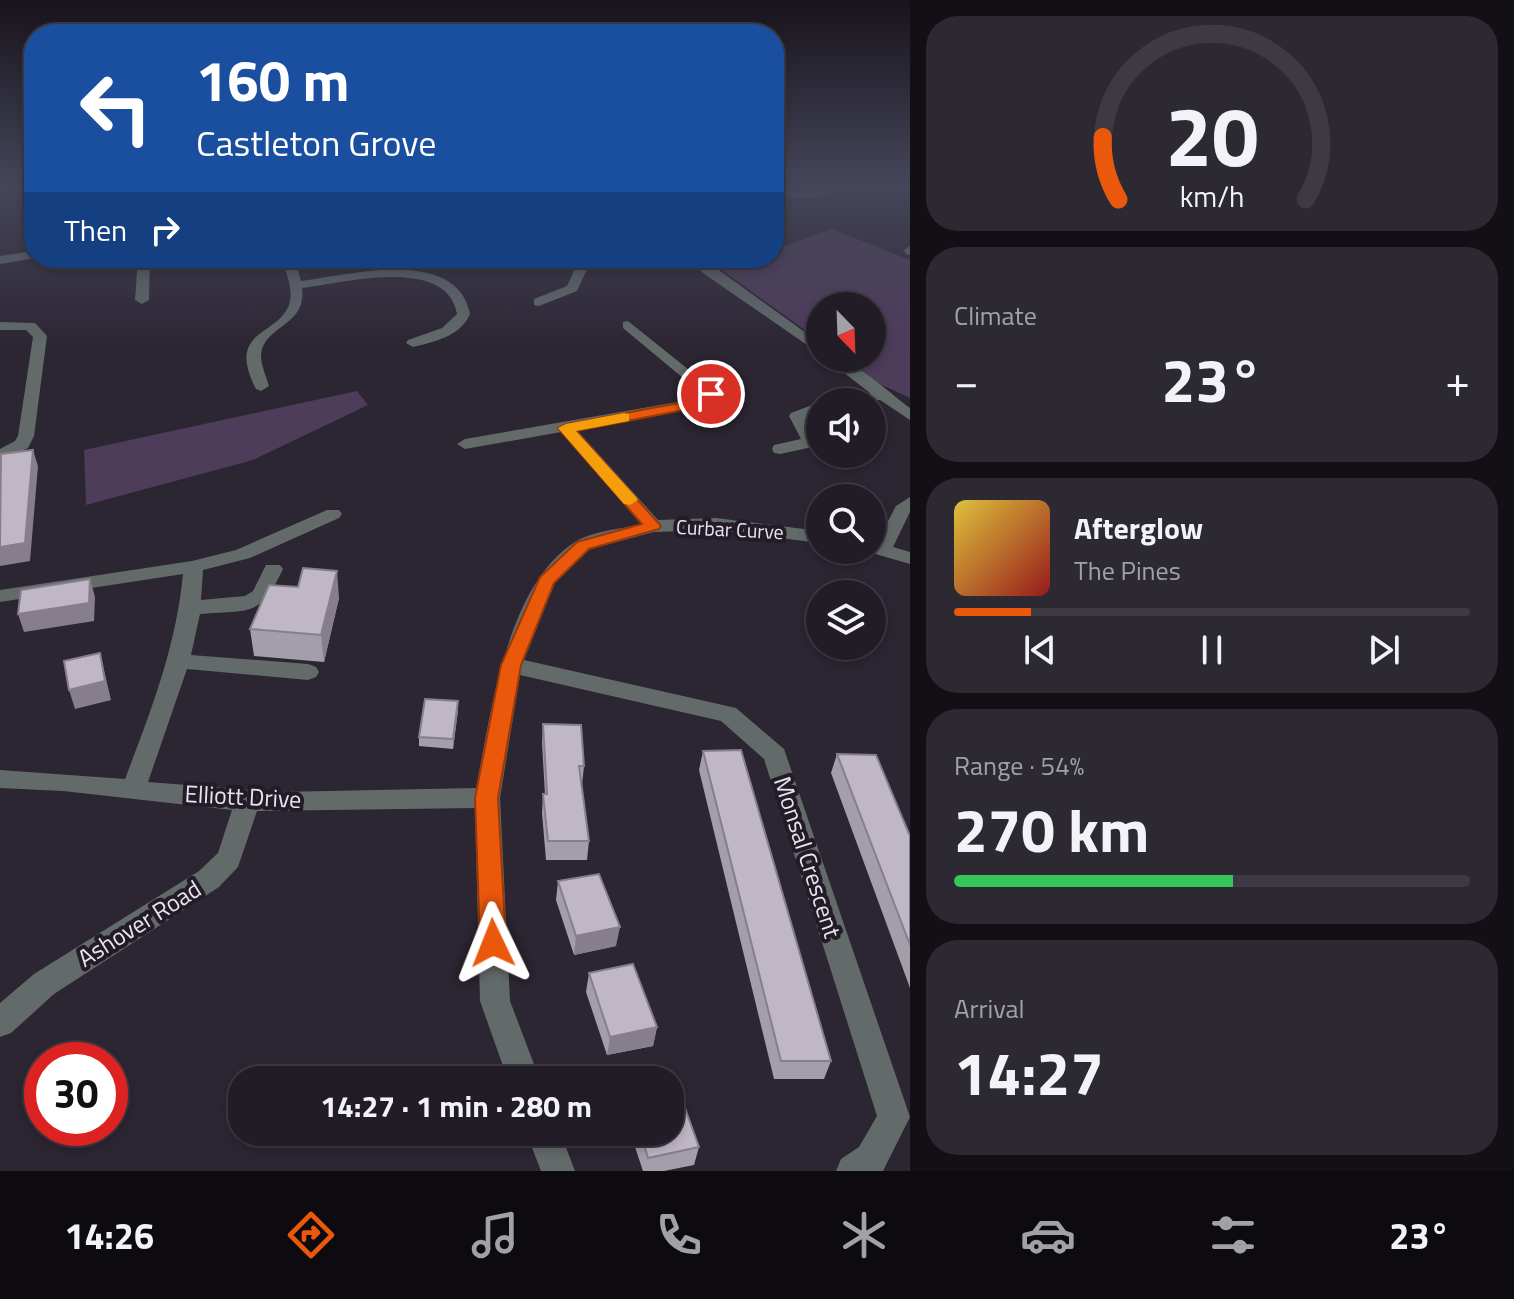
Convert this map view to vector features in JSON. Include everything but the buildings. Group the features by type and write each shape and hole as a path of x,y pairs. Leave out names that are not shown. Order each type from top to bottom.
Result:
{"street":[{"path":"0,260 24,256"},
{"path":"142,300 144,268"},
{"path":"261,386 254,355 256,346 266,332 292,311 297,297 291,268"},
{"path":"539,302 572,288 582,268"},
{"path":"705,268 806,340"},
{"path":"295,285 409,274 442,281 461,304 464,311 462,318 446,331 413,343"},
{"path":"465,444 694,404 711,394 628,325"},
{"path":"0,326 30,326 40,336 26,436 22,444 0,456"},
{"path":"851,372 873,388"},
{"path":"886,397 910,415"},
{"path":"806,412 797,416 806,436"},
{"path":"566,428 653,526"},
{"path":"780,449 806,443"},
{"path":"886,535 910,502"},
{"path":"0,596 193,567 243,554 333,514"},
{"name":"Curbar Curve","path":"519,1066 495,1001 487,798 511,665 546,581 583,545 653,526 716,524 806,535"},
{"path":"886,550 910,558"},
{"path":"134,787 178,661 190,608 193,567"},
{"path":"190,608 251,602 261,594 273,569"},
{"path":"178,661 308,672"},
{"name":"Monsal Crescent","path":"511,665 728,714 775,755 894,1118 871,1159 853,1171"},
{"name":"Elliott Drive","path":"0,779 30,778 134,787 248,801 487,798"},
{"name":"Ashover Road","path":"0,1023 44,984 209,879 229,859 248,801"},
{"path":"548,1146 558,1171"}],"shaded area":[{"path":"800,241 861,241 910,260 910,398 864,372 886,372 886,292 806,292 806,331 722,270 784,268 784,246"},
{"path":"357,391 368,405 253,460 86,505 84,450"}],"slow traffic":[{"path":"624,417 566,428 630,500"}],"route":[{"path":"493,943 487,798 511,665 546,581 583,545 653,526 566,428 694,404 711,394"}]}
